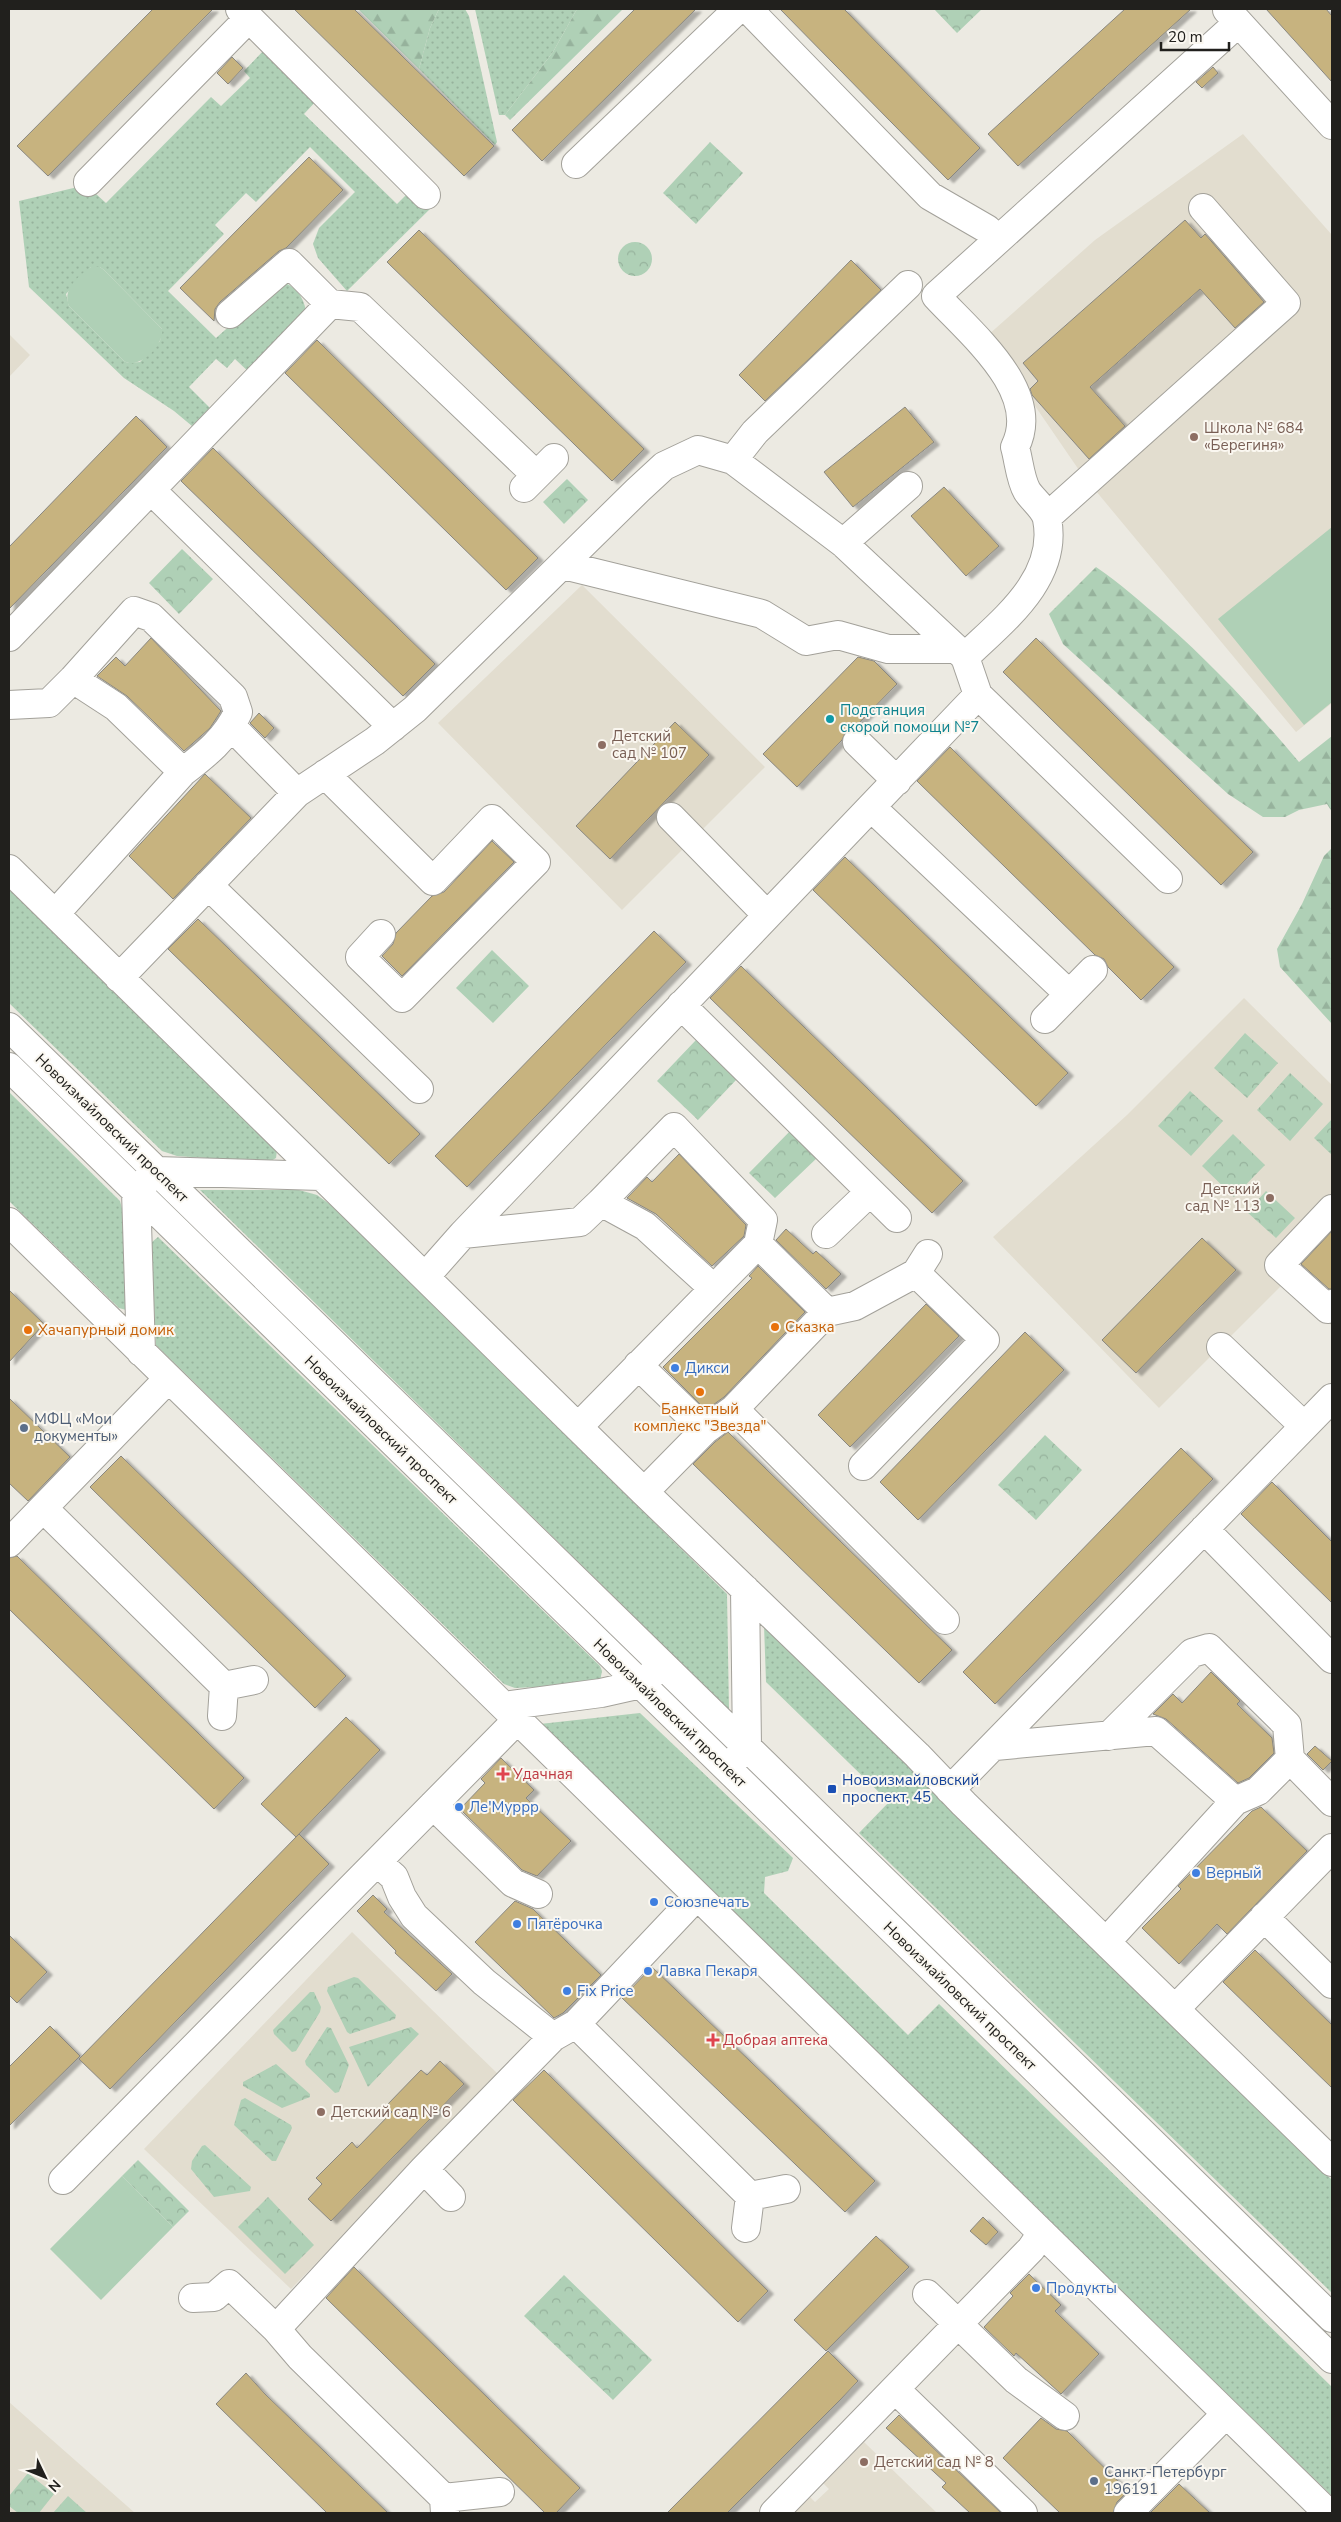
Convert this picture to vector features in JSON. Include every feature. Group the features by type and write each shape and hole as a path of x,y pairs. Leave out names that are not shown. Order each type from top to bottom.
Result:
{"street":[{"path":"576,164 738,9"},
{"path":"748,9 930,196 987,229 997,240"},
{"path":"88,182 244,13 426,195"},
{"path":"563,565 762,614 806,641 838,635 888,649 960,653 1023,601 1035,582 1045,559 1048,537 1046,517 1027,490 1015,447 1021,435 1022,408 1012,382 936,296 1232,16 1332,126"},
{"path":"1046,517 1286,303 1203,208"},
{"path":"230,314 289,263 330,304 360,307 537,474"},
{"path":"733,460 755,432 908,285"},
{"path":"9,637 330,304"},
{"path":"119,978 297,793 393,727 415,709 664,466 698,450 733,460 843,543 960,653 978,695 1168,879"},
{"path":"843,543 908,486"},
{"path":"152,490 321,672 393,727"},
{"path":"9,706 48,702 74,679 134,611 151,617 233,697 238,712 232,727 205,755 183,772 55,914"},
{"path":"74,679 116,707 183,772"},
{"path":"425,1277 463,1234 978,695"},
{"path":"232,727 297,793"},
{"path":"857,742 897,781"},
{"path":"325,774 433,881 492,819 536,862 402,998 360,957 381,934"},
{"path":"872,808 1070,994"},
{"path":"671,817 767,915"},
{"path":"9,869 644,1492 1332,2162"},
{"path":"208,885 419,1089"},
{"path":"1045,1019 1093,970"},
{"path":"681,1005 897,1218"},
{"name":"Новоизмайловский проспект","path":"9,1027 1332,2318"},
{"name":"Новоизмайловский проспект","path":"9,1067 1332,2359"},
{"path":"463,1234 580,1222 674,1127 764,1220 758,1244 578,1427"},
{"path":"141,1352 136,1191 156,1171 321,1176"},
{"path":"826,1234 870,1192"},
{"path":"601,1202 644,1226 713,1288"},
{"path":"1332,1209 1279,1265 1328,1309 1332,1304"},
{"path":"9,1222 1328,2513"},
{"path":"758,1244 827,1312"},
{"path":"644,1492 705,1430 734,1410 827,1312 855,1306 922,1264 985,1340 863,1466"},
{"path":"1221,1347 1304,1426"},
{"path":"638,1365 705,1430"},
{"path":"9,1543 168,1378"},
{"path":"950,1790 995,1746 1332,1398"},
{"path":"734,1410 945,1620"},
{"path":"43,1508 224,1686 222,1716"},
{"path":"1204,1530 1332,1659"},
{"path":"727,1768 747,1747 745,1589"},
{"path":"1109,1736 1192,1653 1209,1648 1287,1725 1290,1759 1332,1802"},
{"path":"63,2180 433,1805 511,1713 641,1684 662,1664"},
{"path":"224,1686 254,1680"},
{"path":"995,1746 1156,1731 1235,1801"},
{"path":"1106,1942 1235,1801 1258,1791 1290,1759"},
{"path":"433,1805 513,1883 538,1894"},
{"path":"1176,2008 1332,1848"},
{"path":"376,1862 394,1877 402,1898 414,1916 484,1982 553,2037"},
{"path":"276,2329 424,2169 553,2037 576,2024 697,1896"},
{"path":"1264,1916 1332,1984"},
{"path":"576,2024 750,2196"},
{"path":"424,2169 451,2197"},
{"path":"750,2196 786,2189"},
{"path":"746,2228 750,2196"},
{"path":"774,2513 896,2390 1031,2249 1042,2234"},
{"path":"193,2298 214,2297 229,2284 276,2329 300,2357 444,2506 500,2492"},
{"path":"927,2294 1016,2380 1065,2416"},
{"path":"896,2390 1023,2513"},
{"path":"1128,2513 1226,2414"}],"shaded area":[{"name":"Школа № 684 «Берегиня»","path":"1243,134 1332,235 1332,703 1296,732 1081,473 987,336 1095,240"},
{"path":"9,334 30,355 9,377"},
{"name":"Детский сад № 107","path":"582,585 765,767 622,910 438,723"},
{"path":"1244,998 1332,1085 1332,1326 1287,1280 1159,1408 993,1237 1127,1115"},
{"name":"Детский сад № 6","path":"352,1932 499,2075 291,2289 144,2149"},
{"path":"9,2402 135,2513 9,2513"},
{"name":"Детский сад № 8","path":"864,2442 937,2513 794,2513 810,2497 815,2502 829,2489 823,2483"}],"green space":[{"path":"358,9 439,9 430,28 419,69"},
{"path":"439,9 465,9 469,16 497,142 495,145 419,69 430,28"},
{"path":"475,9 577,9 553,52 505,115 499,115"},
{"path":"577,9 623,9 510,120 505,115 553,52"},
{"path":"934,9 982,9 957,33"},
{"path":"266,48 318,99 304,114 397,204 409,192 434,205 347,291 318,258 313,244 319,228 355,192 310,147 256,202 246,193 215,225 224,234 168,291 216,338 280,281 298,292 303,300 306,311 252,375 235,359 227,368 216,359 189,387 210,408 192,426 174,411 124,378 29,287 19,201 86,185 106,203 211,97 221,106 250,78 244,71","holes":["91,267 100,267 162,329 160,341 140,362 128,363 124,361 69,306 66,294"]},
{"path":"710,142 743,173 696,224 663,193"},
{"path":"635,242 647,247 652,259 647,271 635,276 623,271 618,259 623,247"},
{"path":"91,267 100,267 104,270 162,329 159,342 150,354 143,359 130,363 124,361 69,306 67,300 69,289 76,279"},
{"path":"567,479 588,500 564,524 543,502"},
{"path":"1332,527 1332,702 1304,725 1218,619"},
{"path":"182,549 213,579 179,614 149,583"},
{"path":"1096,567 1139,600 1200,655 1251,707 1299,762 1332,736 1332,812 1327,804 1299,810 1285,817 1263,817 1228,794 1063,644 1049,614"},
{"path":"1332,848 1332,1024 1280,967 1277,949 1302,904 1324,856"},
{"path":"9,887 277,1150 276,1158 269,1162 177,1156 162,1151 9,1003"},
{"path":"492,950 529,986 493,1023 456,988"},
{"path":"1245,1033 1278,1063 1247,1098 1214,1068"},
{"path":"696,1040 737,1079 698,1120 657,1081"},
{"path":"1290,1073 1323,1104 1290,1141 1257,1110"},
{"path":"1190,1091 1223,1121 1191,1156 1158,1126"},
{"path":"9,1092 120,1201 124,1216 128,1307 126,1310 119,1308 9,1201"},
{"path":"1332,1119 1332,1155 1314,1138"},
{"path":"791,1130 818,1157 775,1198 749,1173"},
{"path":"1233,1134 1265,1165 1234,1197 1202,1166"},
{"path":"200,1190 299,1190 317,1195 335,1208 727,1594 729,1710"},
{"path":"1266,1191 1295,1218 1276,1238 1247,1212"},
{"path":"158,1237 600,1666 602,1671 600,1681 594,1684 515,1688 504,1684 156,1345 151,1246 152,1242"},
{"path":"1045,1435 1082,1470 1036,1520 998,1485"},
{"path":"764,1625 1332,2180 1332,2293 859,1833 889,1802 766,1682"},
{"path":"640,1713 793,1858 788,1871 765,1877 764,1893 908,2035 939,2004 1332,2387 1332,2496 540,1724"},
{"path":"354,1977 358,1978 396,2015 395,2019 350,2034 347,2032 327,1991 328,1987"},
{"path":"310,1992 314,1992 321,2007 320,2012 296,2051 292,2052 274,2034 273,2030"},
{"path":"327,2027 331,2028 349,2065 339,2092 335,2093 306,2065 305,2061"},
{"path":"411,2027 419,2034 368,2087 349,2047"},
{"path":"276,2064 310,2094 310,2097 282,2108 243,2086 243,2082"},
{"path":"245,2098 291,2125 292,2128 276,2161 272,2161 234,2125 241,2100"},
{"path":"205,2145 251,2187 250,2191 214,2197 191,2169 192,2161 202,2146"},
{"path":"138,2160 189,2211 173,2227 122,2176"},
{"path":"122,2176 173,2227 101,2300 50,2249"},
{"path":"268,2197 314,2245 285,2274 238,2227"},
{"path":"564,2275 652,2360 613,2400 524,2316"},
{"path":"28,2473 54,2494 39,2513 18,2513 9,2506 9,2496"},
{"path":"68,2496 87,2513 53,2513"}],"building":[{"path":"153,9 213,9 48,176 17,146"},
{"path":"294,9 354,9 494,146 464,176"},
{"path":"635,9 696,9 542,161 512,130"},
{"path":"780,9 844,9 980,148 948,180"},
{"path":"1125,9 1191,9 1018,166 988,134"},
{"path":"1266,9 1326,9 1332,16 1332,82"},
{"path":"232,57 243,68 228,84 217,73"},
{"path":"1213,67 1218,73 1202,88 1196,82"},
{"path":"309,157 343,190 286,248 279,251 220,302 215,309 214,321 180,288"},
{"path":"1185,220 1201,238 1205,234 1264,302 1235,328 1200,289 1090,387 1125,426 1089,459 1032,395 1030,389 1038,381 1023,363"},
{"path":"419,230 644,449 612,481 387,262"},
{"path":"851,260 881,290 765,401 739,375"},
{"path":"317,340 538,558 506,590 285,373"},
{"path":"905,407 934,442 853,507 824,472"},
{"path":"136,416 167,447 9,609 9,547"},
{"path":"213,448 435,664 403,696 181,481"},
{"path":"944,487 999,546 966,576 911,516"},
{"path":"151,638 221,711 210,728 184,751 127,696 97,676 116,657 125,666"},
{"path":"1036,638 1253,852 1221,885 1003,672"},
{"name":"Подстанция скорой помощи №7","path":"858,657 874,661 897,684 855,727 846,731 842,740 797,787 763,754"},
{"path":"259,713 274,728 265,738 250,723"},
{"path":"675,722 709,755 610,859 576,826"},
{"path":"950,747 1174,967 1141,1000 1108,967 1104,959 1095,955 917,781"},
{"path":"205,774 251,818 173,899 129,856"},
{"path":"492,841 514,862 402,976 382,956 393,944 396,933 432,896 444,892"},
{"path":"845,857 1068,1073 1036,1106 813,890"},
{"path":"198,919 420,1134 389,1164 168,949"},
{"path":"654,931 686,962 467,1187 435,1156"},
{"path":"741,966 963,1181 932,1213 710,998"},
{"path":"679,1154 746,1225 744,1236 712,1266 656,1214 627,1198 647,1177 652,1182"},
{"path":"786,1229 813,1254 816,1251 841,1274 826,1289 776,1240"},
{"path":"1332,1231 1332,1289 1329,1289 1301,1264"},
{"path":"1202,1238 1236,1270 1136,1373 1102,1340"},
{"path":"758,1266 805,1312 724,1397 706,1410 663,1367 752,1278 749,1276"},
{"path":"9,1290 44,1324 9,1362"},
{"path":"926,1304 959,1336 850,1447 818,1415"},
{"path":"1025,1332 1064,1370 918,1520 880,1482"},
{"name":"МФЦ «Мои документы»","path":"9,1398 70,1457 28,1501 9,1483"},
{"path":"728,1432 952,1650 919,1683 693,1464"},
{"path":"1181,1448 1213,1479 995,1704 963,1672"},
{"path":"121,1456 346,1676 315,1708 90,1487"},
{"path":"1272,1482 1332,1542 1332,1603 1241,1514"},
{"path":"17,1556 244,1778 214,1809 9,1609 9,1558"},
{"path":"1211,1672 1240,1701 1237,1704 1272,1738 1274,1753 1249,1778 1238,1783 1166,1719 1153,1714 1173,1694 1182,1703"},
{"path":"346,1717 380,1750 296,1837 261,1804"},
{"path":"1315,1746 1332,1761 1323,1770 1307,1754"},
{"path":"501,1758 534,1790 526,1798 571,1841 537,1876 522,1870 460,1809 485,1783 481,1779"},
{"path":"1261,1807 1307,1851 1227,1934 1217,1924 1179,1964 1142,1928 1181,1889 1178,1886 1252,1811"},
{"path":"299,1834 329,1864 110,2089 79,2059"},
{"path":"373,1895 387,1909 384,1912 452,1974 436,1991 395,1953 396,1951 357,1911"},
{"path":"515,1901 533,1909 601,1975 563,2013 554,2018 475,1942"},
{"path":"9,1935 47,1972 17,2003 9,1995"},
{"path":"1255,1950 1332,2025 1332,2088 1223,1982"},
{"path":"652,1967 875,2181 845,2212 622,1998"},
{"path":"50,2026 80,2056 9,2126 9,2067"},
{"path":"440,2061 464,2084 331,2221 308,2199 322,2184 316,2178 352,2142 357,2148 392,2112 386,2106 421,2070 427,2075"},
{"path":"544,2070 768,2291 738,2322 513,2100"},
{"path":"983,2217 998,2232 986,2245 970,2231"},
{"path":"876,2236 909,2267 826,2351 794,2320"},
{"path":"354,2267 580,2488 556,2513 545,2513 326,2298"},
{"path":"1029,2274 1061,2305 1055,2311 1099,2354 1061,2394 1016,2353 1014,2356 984,2327 1013,2296 1010,2293"},
{"path":"828,2351 858,2381 840,2400 727,2513 667,2513"},
{"path":"246,2373 265,2394 388,2513 327,2513 216,2404"},
{"path":"899,2415 1001,2513 970,2513 942,2487 946,2483 886,2428"},
{"path":"1041,2418 1056,2429 1067,2431 1128,2491 1117,2502 1113,2513 1060,2513 1003,2458"},
{"path":"1179,2484 1210,2513 1150,2513"}],"place":[{"name":"Школа № 684 «Берегиня»","path":"1194,437"},
{"name":"Подстанция скорой помощи №7","path":"830,719"},
{"name":"Детский сад № 107","path":"602,745"},
{"name":"Детский сад № 113","path":"1270,1198"},
{"name":"Сказка","path":"775,1327"},
{"name":"Хачапурный домик","path":"28,1330"},
{"name":"Дикси","path":"675,1368"},
{"name":"Банкетный комплекс \"Звезда\"","path":"700,1392"},
{"name":"МФЦ «Мои документы»","path":"24,1428"},
{"name":"Удачная","path":"503,1774"},
{"name":"Новоизмайловский проспект, 45","path":"832,1789"},
{"name":"Ле'Муррр","path":"459,1807"},
{"name":"Верный","path":"1196,1873"},
{"name":"Союзпечать","path":"654,1902"},
{"name":"Пятёрочка","path":"517,1924"},
{"name":"Лавка Пекаря","path":"648,1971"},
{"name":"Fix Price","path":"567,1991"},
{"name":"Добрая аптека","path":"713,2040"},
{"name":"Детский сад № 6","path":"321,2112"},
{"name":"Продукты","path":"1036,2288"},
{"name":"Детский сад № 8","path":"864,2462"},
{"name":"Санкт-Петербург 196191","path":"1094,2481"}]}
